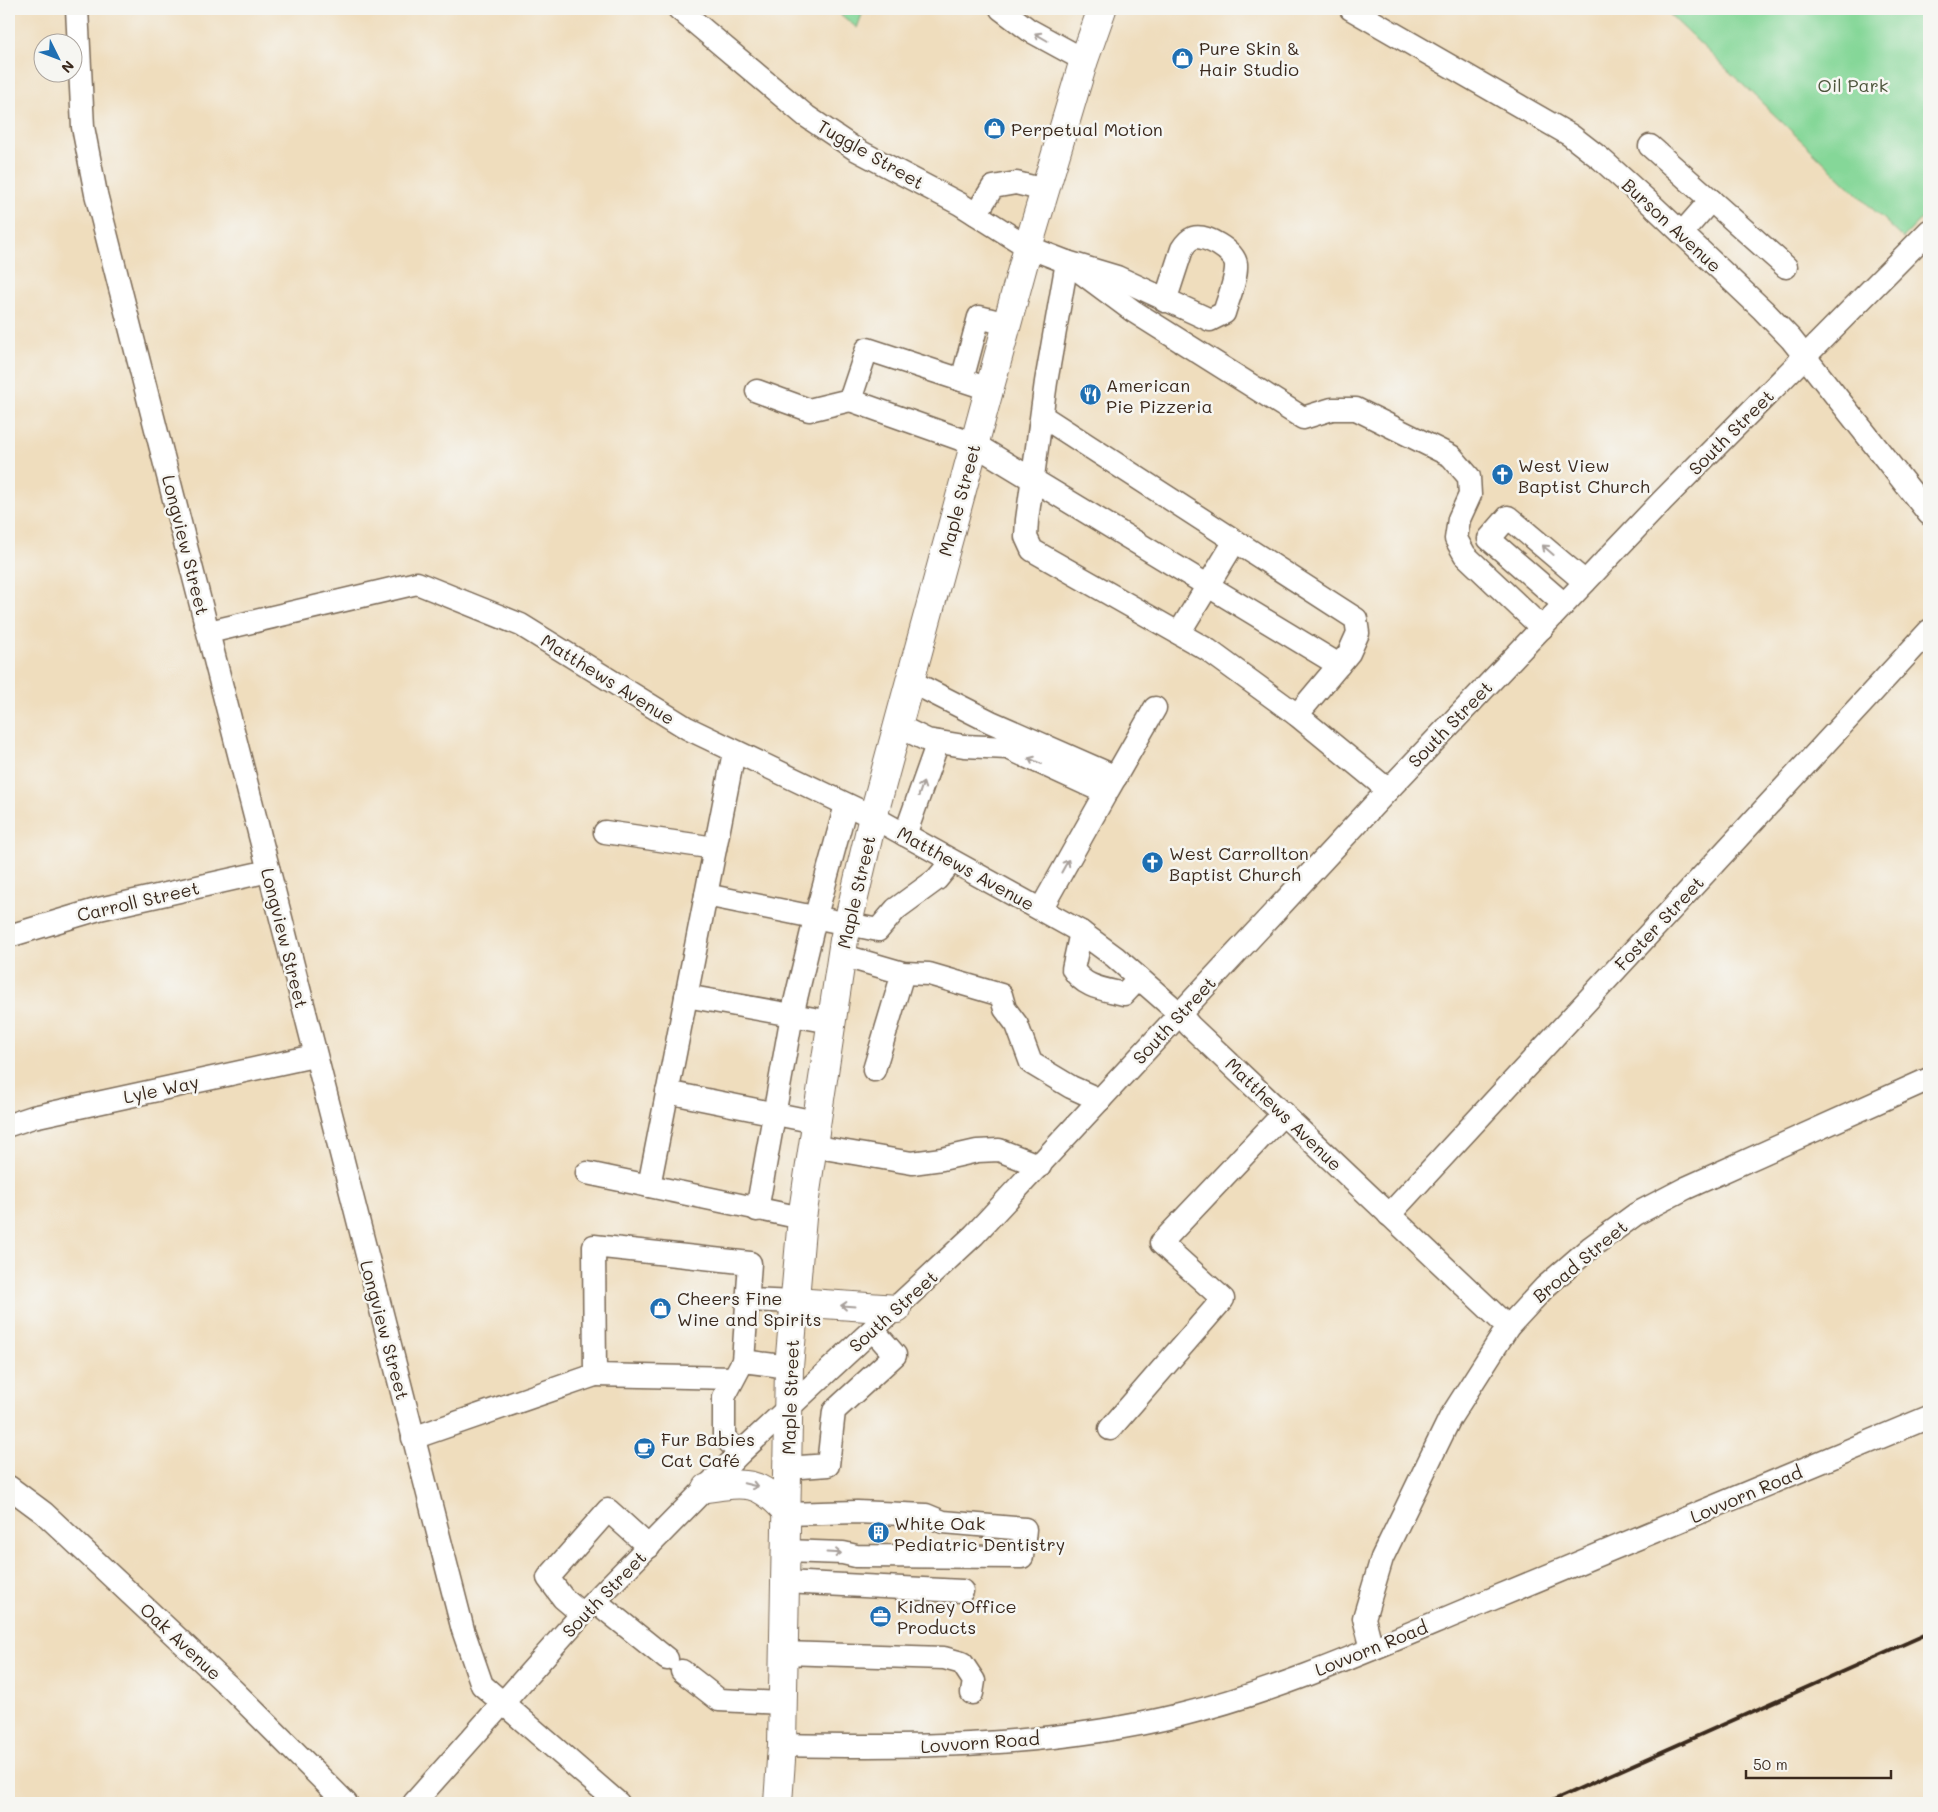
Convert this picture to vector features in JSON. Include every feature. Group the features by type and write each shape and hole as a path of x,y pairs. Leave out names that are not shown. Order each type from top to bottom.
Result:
{"main road":[{"name":"Maple Street","path":"778,1803 782,1745 789,1366 794,1302 802,1218 847,925 873,817 1028,247 1084,60 1102,9"},
{"path":"794,1302 897,1309"},
{"path":"707,1488 739,1483 752,1484 761,1487 786,1512"}],"street":[{"name":"Longview Street","path":"77,9 83,127 96,194 209,632 314,1056 463,1630 482,1685 618,1803"},
{"name":"Tuggle Street","path":"679,9 806,116 855,149 976,214 1028,247 1067,262"},
{"path":"1001,9 1029,30 1084,60"},
{"name":"Burson Avenue","path":"1351,9 1570,136 1601,159 1763,310 1805,358 1929,514"},
{"path":"1650,146 1786,267"},
{"path":"976,214 993,186 1016,183 1045,190"},
{"path":"1682,233 1711,200"},
{"name":"South Street","path":"414,1803 589,1608 740,1453 974,1236 1388,790 1662,501 1805,358 1925,243"},
{"path":"1067,262 1117,278 1165,301"},
{"path":"1067,262 1033,478 1026,537 1032,550 1208,650 1297,715 1388,790"},
{"path":"1067,262 1133,311 1303,418 1332,409 1356,409 1451,456 1469,477 1470,495 1459,519 1456,539 1465,555 1542,628"},
{"path":"962,380 979,317 1007,324"},
{"path":"850,400 867,349 989,389"},
{"path":"757,391 809,410 850,400 974,444 1339,665"},
{"path":"1042,416 1356,619 1358,633 1349,653 1297,715"},
{"path":"1564,604 1488,539 1508,517 1585,582"},
{"path":"1179,634 1235,541"},
{"name":"Matthews Avenue","path":"209,632 417,583 521,624 687,728 873,817 951,862 1081,932 1139,978 1180,1014 1190,1026 1508,1327"},
{"name":"Foster Street","path":"1389,1215 1929,631"},
{"path":"910,681 1111,785"},
{"path":"1041,909 1154,708"},
{"path":"898,726 927,740 964,746 1008,748 1111,785"},
{"path":"905,835 938,742"},
{"path":"648,1186 734,752"},
{"path":"757,1210 792,1015 815,918 846,804"},
{"path":"605,832 715,848"},
{"path":"706,896 878,930 896,909 937,879 951,862"},
{"name":"Carroll Street","path":"9,936 99,909 268,871"},
{"path":"1081,932 1073,970 1079,979 1088,986 1124,994 1139,978"},
{"path":"842,955 903,973 929,974 1001,995 1005,1009 1017,1025 1031,1063 1071,1087 1100,1100"},
{"path":"874,1070 903,973"},
{"path":"686,996 831,1022"},
{"name":"Lyle Way","path":"9,1125 33,1117 314,1056"},
{"name":"Broad Street","path":"1372,1649 1364,1618 1382,1558 1450,1418 1508,1327 1545,1287 1591,1247 1636,1214 1686,1188 1929,1079"},
{"path":"667,1092 774,1114 814,1134 912,1163 977,1151 999,1150 1040,1166"},
{"path":"1110,1428 1223,1299 1161,1243 1284,1113"},
{"path":"587,1173 802,1218"},
{"path":"596,1375 594,1246 750,1263 748,1300 738,1370 724,1397 724,1437 740,1453"},
{"path":"748,1300 794,1302"},
{"path":"787,1468 828,1465 834,1410 895,1355 873,1330"},
{"path":"413,1438 596,1375 738,1370 789,1366"},
{"name":"Lovvorn Road","path":"782,1745 884,1747 996,1742 1100,1731 1180,1715 1262,1692 1372,1649 1929,1418"},
{"name":"Oak Avenue","path":"9,1487 44,1513 206,1665 346,1803"},
{"path":"650,1547 608,1510 548,1578 563,1598 589,1608 675,1665 719,1700 782,1703"},
{"path":"786,1512 857,1512 926,1515 943,1522 1025,1529 1022,1557 856,1556 786,1551"},
{"path":"785,1582 962,1591"},
{"path":"783,1653 944,1658 962,1663 974,1682 972,1693"}],"green space":[{"path":"834,9 864,9 857,28"},
{"name":"Oil Park","path":"1664,9 1929,9 1929,211 1903,238"}],"railway":[{"path":"1547,1803 1929,1633"}],"place":[{"name":"Pure Skin & Hair Studio","path":"1183,58"},
{"name":"Perpetual Motion","path":"995,129"},
{"name":"American Pie Pizzeria","path":"1090,395"},
{"name":"West View Baptist Church","path":"1502,475"},
{"name":"West Carrollton Baptist Church","path":"1153,863"},
{"name":"Cheers Fine Wine and Spirits","path":"661,1308"},
{"name":"Fur Babies Cat Café","path":"645,1449"},
{"name":"White Oak Pediatric Dentistry","path":"878,1533"},
{"name":"Kidney Office Products","path":"881,1616"}]}
